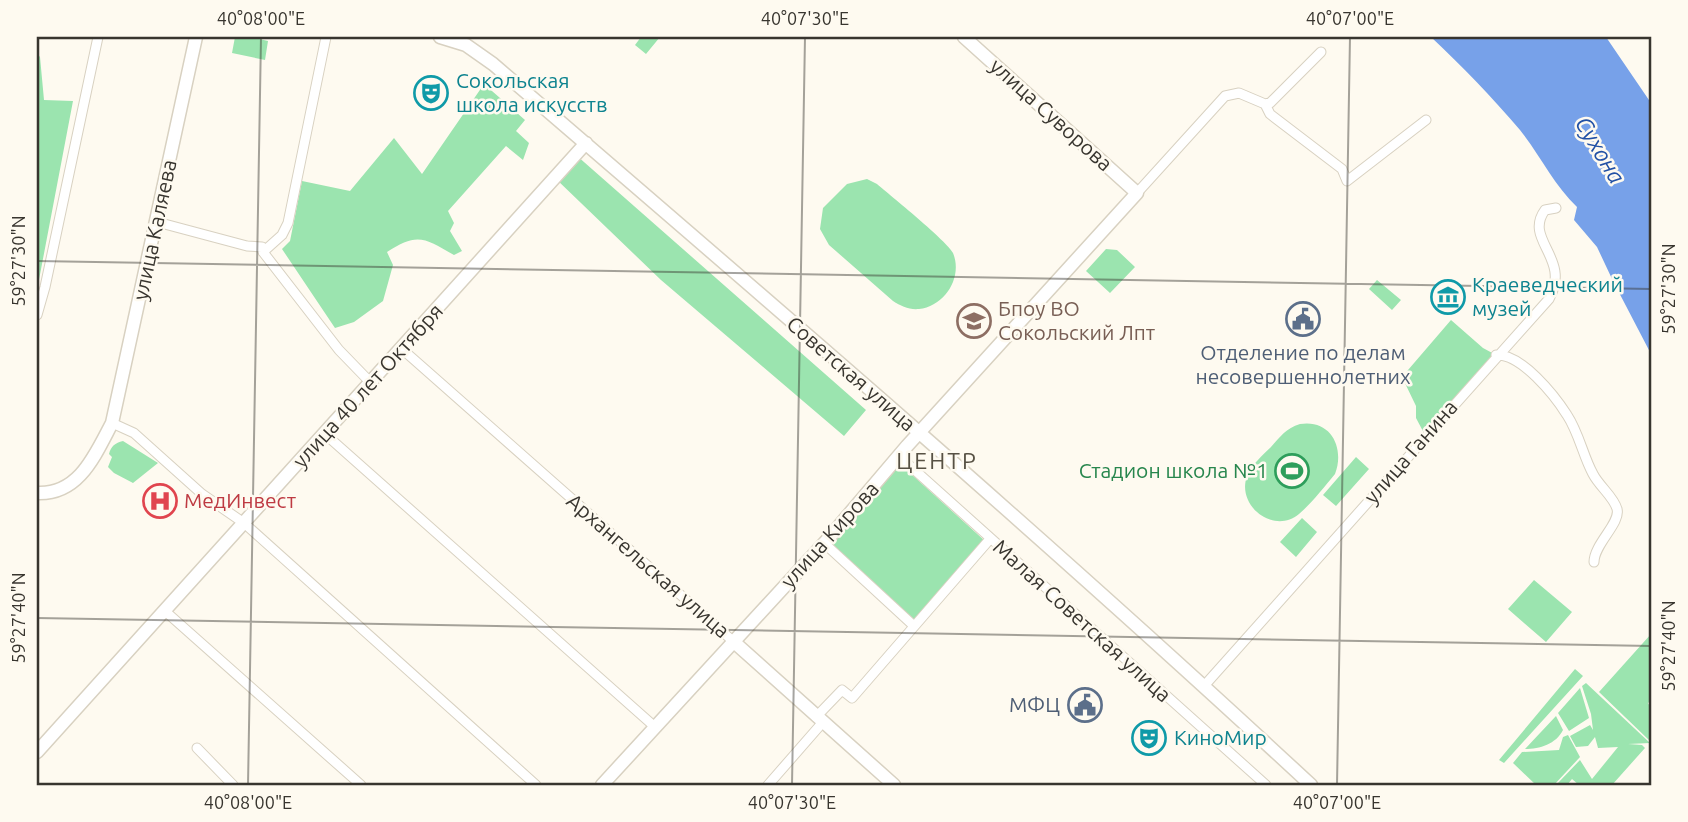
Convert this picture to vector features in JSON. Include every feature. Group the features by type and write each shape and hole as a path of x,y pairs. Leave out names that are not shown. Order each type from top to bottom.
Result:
{"main road":[{"name":"улица Каляева","path":"37,493 55,492 67,488 77,480 94,457 112,423 196,37"},
{"name":"Советская улица","path":"440,37 468,41 919,433 1204,686 1311,785"},
{"name":"улица Суворова","path":"964,37 1137,193"},
{"name":"улица 40 лет Октября","path":"37,752 586,144"},
{"name":"улица Кирова","path":"602,785 824,543 919,433 1137,193"},
{"name":"Архангельская улица","path":"734,642 894,785"}],"street":[{"path":"37,315 98,37"},
{"path":"263,252 282,235 288,223 326,37"},
{"path":"1321,52 1270,103 1265,104 1270,114 1342,169 1347,181 1426,120"},
{"name":"улица Кирова","path":"1137,193 1225,96 1239,93 1265,104"},
{"name":"улица Ганина","path":"1204,686 1553,292 1556,274 1554,261 1538,233 1539,219 1545,210 1556,208"},
{"path":"157,222 247,246 262,247 263,252 340,350 371,383"},
{"name":"Архангельская улица","path":"402,349 734,642"},
{"path":"1496,355 1516,359 1538,379 1568,416 1589,466 1616,507 1617,516 1596,548 1594,562"},
{"path":"112,423 134,433 202,494 244,523 536,785"},
{"path":"325,434 655,727"},
{"name":"Малая Советская улица","path":"899,456 1266,785"},
{"path":"768,785 842,690 852,698 990,539"},
{"path":"824,543 914,626"},
{"path":"165,611 361,785"},
{"path":"197,748 233,785"}],"green space":[{"path":"235,37 268,41 265,60 232,53"},
{"path":"641,37 660,37 646,54 635,45"},
{"path":"37,53 40,57 44,100 73,101 38,285"},
{"path":"484,84 525,120 516,131 529,143 523,160 506,146 448,211 454,223 450,231 462,251 454,255 428,241 414,240 387,252 393,265 383,301 354,322 335,328 282,249 290,241 302,181 350,191 394,138 422,174"},
{"path":"576,155 866,410 844,436 661,280 555,178"},
{"path":"867,179 877,184 918,218 953,253 956,271 950,289 928,307 908,308 893,301 829,245 820,229 823,208 847,184"},
{"path":"1106,249 1117,250 1135,267 1110,293 1086,271"},
{"path":"1377,280 1401,300 1392,310 1369,289"},
{"path":"1451,320 1483,348 1496,355 1425,435 1416,418 1416,406 1402,377"},
{"path":"1300,424 1320,426 1333,437 1338,455 1335,474 1299,514 1289,520 1269,519 1252,507 1247,498 1247,476 1254,464 1284,433"},
{"path":"123,441 158,463 133,483 108,467 112,457 109,454 111,449"},
{"path":"1356,457 1369,469 1336,506 1323,495"},
{"path":"899,463 985,541 912,622 830,543"},
{"path":"1302,518 1317,532 1296,557 1280,542"},
{"path":"1534,580 1572,612 1546,642 1508,609"},
{"path":"1651,634 1651,697 1648,704 1651,705 1651,742 1599,692"},
{"path":"1575,669 1583,676 1504,763 1499,760"},
{"path":"1586,683 1650,743 1628,744 1642,745 1645,748 1612,785 1579,785 1572,779 1567,785 1556,785 1580,760 1592,779 1618,747 1598,748 1595,737 1588,746 1576,747 1570,736 1590,725 1593,730 1582,686"},
{"path":"1580,688 1589,718 1569,731 1558,713"},
{"path":"1556,716 1563,730 1560,735 1542,747 1525,749"},
{"path":"1568,735 1580,757 1554,785 1536,785 1513,763 1522,752 1559,750 1563,737"}],"water":[{"name":"Сухона","path":"1431,37 1606,37 1651,103 1651,354 1597,247 1574,220 1577,207 1561,189 1520,130 1477,82"}],"place":[{"name":"Сокольская школа искусств","path":"431,93"},
{"name":"Краеведческий музей","path":"1448,297"},
{"name":"Отделение по делам несовершеннолетних","path":"1303,319"},
{"name":"Бпоу ВО Сокольский Лпт","path":"974,321"},
{"name":"Стадион школа №1","path":"1292,471"},
{"name":"МедИнвест","path":"160,501"},
{"name":"МФЦ","path":"1085,705"},
{"name":"КиноМир","path":"1149,738"}],"district":[{"name":"ЦЕНТР","path":"937,461"}]}
